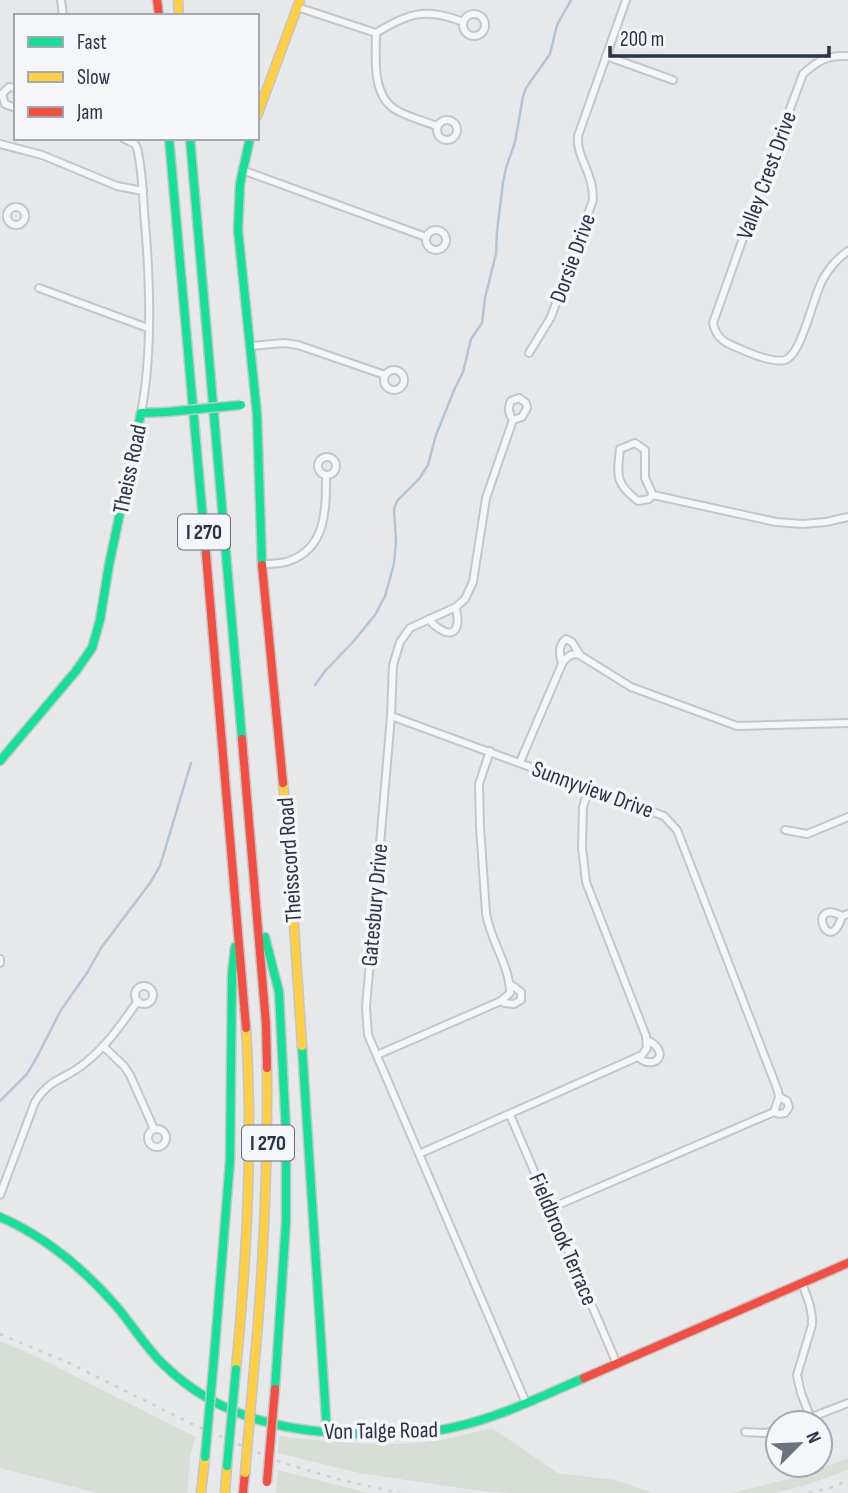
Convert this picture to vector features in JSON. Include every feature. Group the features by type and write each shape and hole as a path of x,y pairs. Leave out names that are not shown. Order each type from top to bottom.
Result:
{"main road":[{"path":"259,111 298,4"},
{"name":"I 270","path":"170,140 248,1062 248,1223 225,1493"},
{"name":"I 270","path":"190,140 266,1024 268,1145 263,1265 243,1493"},
{"path":"141,413 256,403 238,230 238,200 250,140"},
{"name":"Theisscord Road","path":"256,403 262,564 289,861 327,1433"},
{"name":"Theiss Road","path":"0,761 76,671 92,648 100,620 141,413"},
{"path":"256,904 279,992 285,1091 286,1221 266,1493"},
{"path":"201,1493 230,1161 232,974 238,927"},
{"name":"Von Talge Road","path":"0,1217 30,1230 51,1244 96,1284 164,1364 199,1393 225,1408 261,1422 292,1430 327,1433 430,1432 472,1423 526,1403 848,1263"}],"street":[{"name":"Dorsie Drive","path":"529,353 551,317 593,200 589,174 577,146 578,136 626,0"},
{"path":"298,4 376,33"},
{"path":"376,33 392,23 419,13 432,13 463,22"},
{"path":"376,33 380,93 394,109 437,126"},
{"name":"Valley Crest Drive","path":"848,57 833,55 803,74 713,323 715,332 730,345 774,360 784,360 791,356 796,350 822,280 840,256 848,251"},
{"path":"606,56 673,80"},
{"path":"14,88 9,87 2,94 5,104 14,107"},
{"name":"Theiss Road","path":"127,140 135,144 138,153 146,243 148,328 146,384 141,413"},
{"path":"0,144 43,155 117,186 143,191"},
{"path":"242,170 426,237"},
{"path":"0,225 8,220"},
{"path":"39,288 148,328"},
{"path":"251,346 284,343 298,345 384,375"},
{"path":"429,619 437,628 446,632 455,630 458,624 456,607 464,599 473,582 486,498 513,420"},
{"path":"635,443 645,450 645,478 653,495 649,499 638,501 627,492 617,476 620,449 635,443"},
{"path":"262,564 287,562 308,550 314,542 324,522 326,475"},
{"path":"653,495 776,522 803,524 848,517"},
{"name":"Gatesbury Drive","path":"456,607 410,628 400,642 393,665 366,1007 368,1035 526,1403"},
{"path":"562,664 559,651 566,639 572,642 580,655"},
{"path":"520,762 562,664 571,654 580,655 631,687 737,726 848,723"},
{"name":"Sunnyview Drive","path":"391,716 664,816 677,830 779,1097"},
{"path":"377,1055 502,1000 510,993 510,984 486,912 479,784 490,751"},
{"path":"419,1154 638,1057 647,1048 647,1040 586,882 582,848 583,807 589,788"},
{"path":"785,830 807,834 848,817"},
{"path":"502,1000 504,1003 514,1004 521,1000 521,992 510,984"},
{"path":"0,1195 34,1102 42,1091 58,1078 83,1065 103,1046 138,1001"},
{"path":"638,1057 643,1062 651,1063 659,1058 658,1047 647,1040"},
{"path":"103,1046 130,1075 154,1129"},
{"path":"551,1208 774,1112 785,1112 789,1107 787,1101 779,1097 774,1112"},
{"name":"Fieldbrook Terrace","path":"510,1115 617,1364"},
{"path":"802,1283 812,1317 797,1375 807,1409"},
{"path":"746,1432 764,1433"}],"shaded area":[{"path":"0,1341 196,1437 191,1452 187,1493 97,1493 0,1468"},
{"path":"492,1428 558,1473 615,1480 653,1493 481,1491 359,1473 278,1453 279,1436 400,1444 435,1441"},
{"path":"848,1458 848,1470 834,1475 834,1464"},
{"path":"278,1470 368,1493 276,1493"},
{"path":"789,1479 823,1479 775,1493 731,1493"}],"waterway":[{"path":"315,685 375,615 385,596 394,564 394,509 397,501 419,479 428,465 436,435 463,372 471,339 482,323 496,254 503,183 515,142 523,97 526,88 550,54 557,25 571,0"},
{"path":"0,1101 27,1074 61,1010 101,948 160,866 191,763"}],"railway":[{"path":"0,1334 67,1362 194,1425 280,1462 341,1480 400,1493"},
{"path":"809,1493 848,1480"}],"traffic: fast":[{"path":"169,140 206,554"},
{"path":"190,140 242,739"},
{"path":"250,140 240,184 238,230 257,414 262,565"},
{"path":"167,412 241,405"},
{"path":"0,761 76,671 92,648 100,620 141,413 167,412"},
{"path":"265,937 279,992 286,1131 286,1221 275,1389"},
{"path":"214,1358 230,1161 232,974 235,947"},
{"path":"302,1046 327,1433"},
{"path":"0,1217 49,1244 78,1267 117,1307 157,1358 186,1384 209,1399 260,1420 286,1427 342,1433 434,1431 488,1418 584,1378"},
{"path":"205,1457 214,1358"},
{"path":"227,1466 236,1369"}],"traffic: slow":[{"path":"178,0 179,14"},
{"path":"259,111 300,0"},
{"path":"283,783 302,1046"},
{"path":"236,1369 248,1199 246,1028"},
{"path":"253,1381 264,1225 267,1068"},
{"path":"245,1473 253,1381"},
{"path":"201,1493 205,1457"},
{"path":"225,1493 227,1466"}],"traffic: jam":[{"path":"157,0 159,14"},
{"path":"206,554 246,1028"},
{"path":"262,565 283,783"},
{"path":"242,739 266,1024 267,1068"},
{"path":"584,1378 848,1263"},
{"path":"267,1482 275,1389"},
{"path":"243,1493 245,1473"}]}
